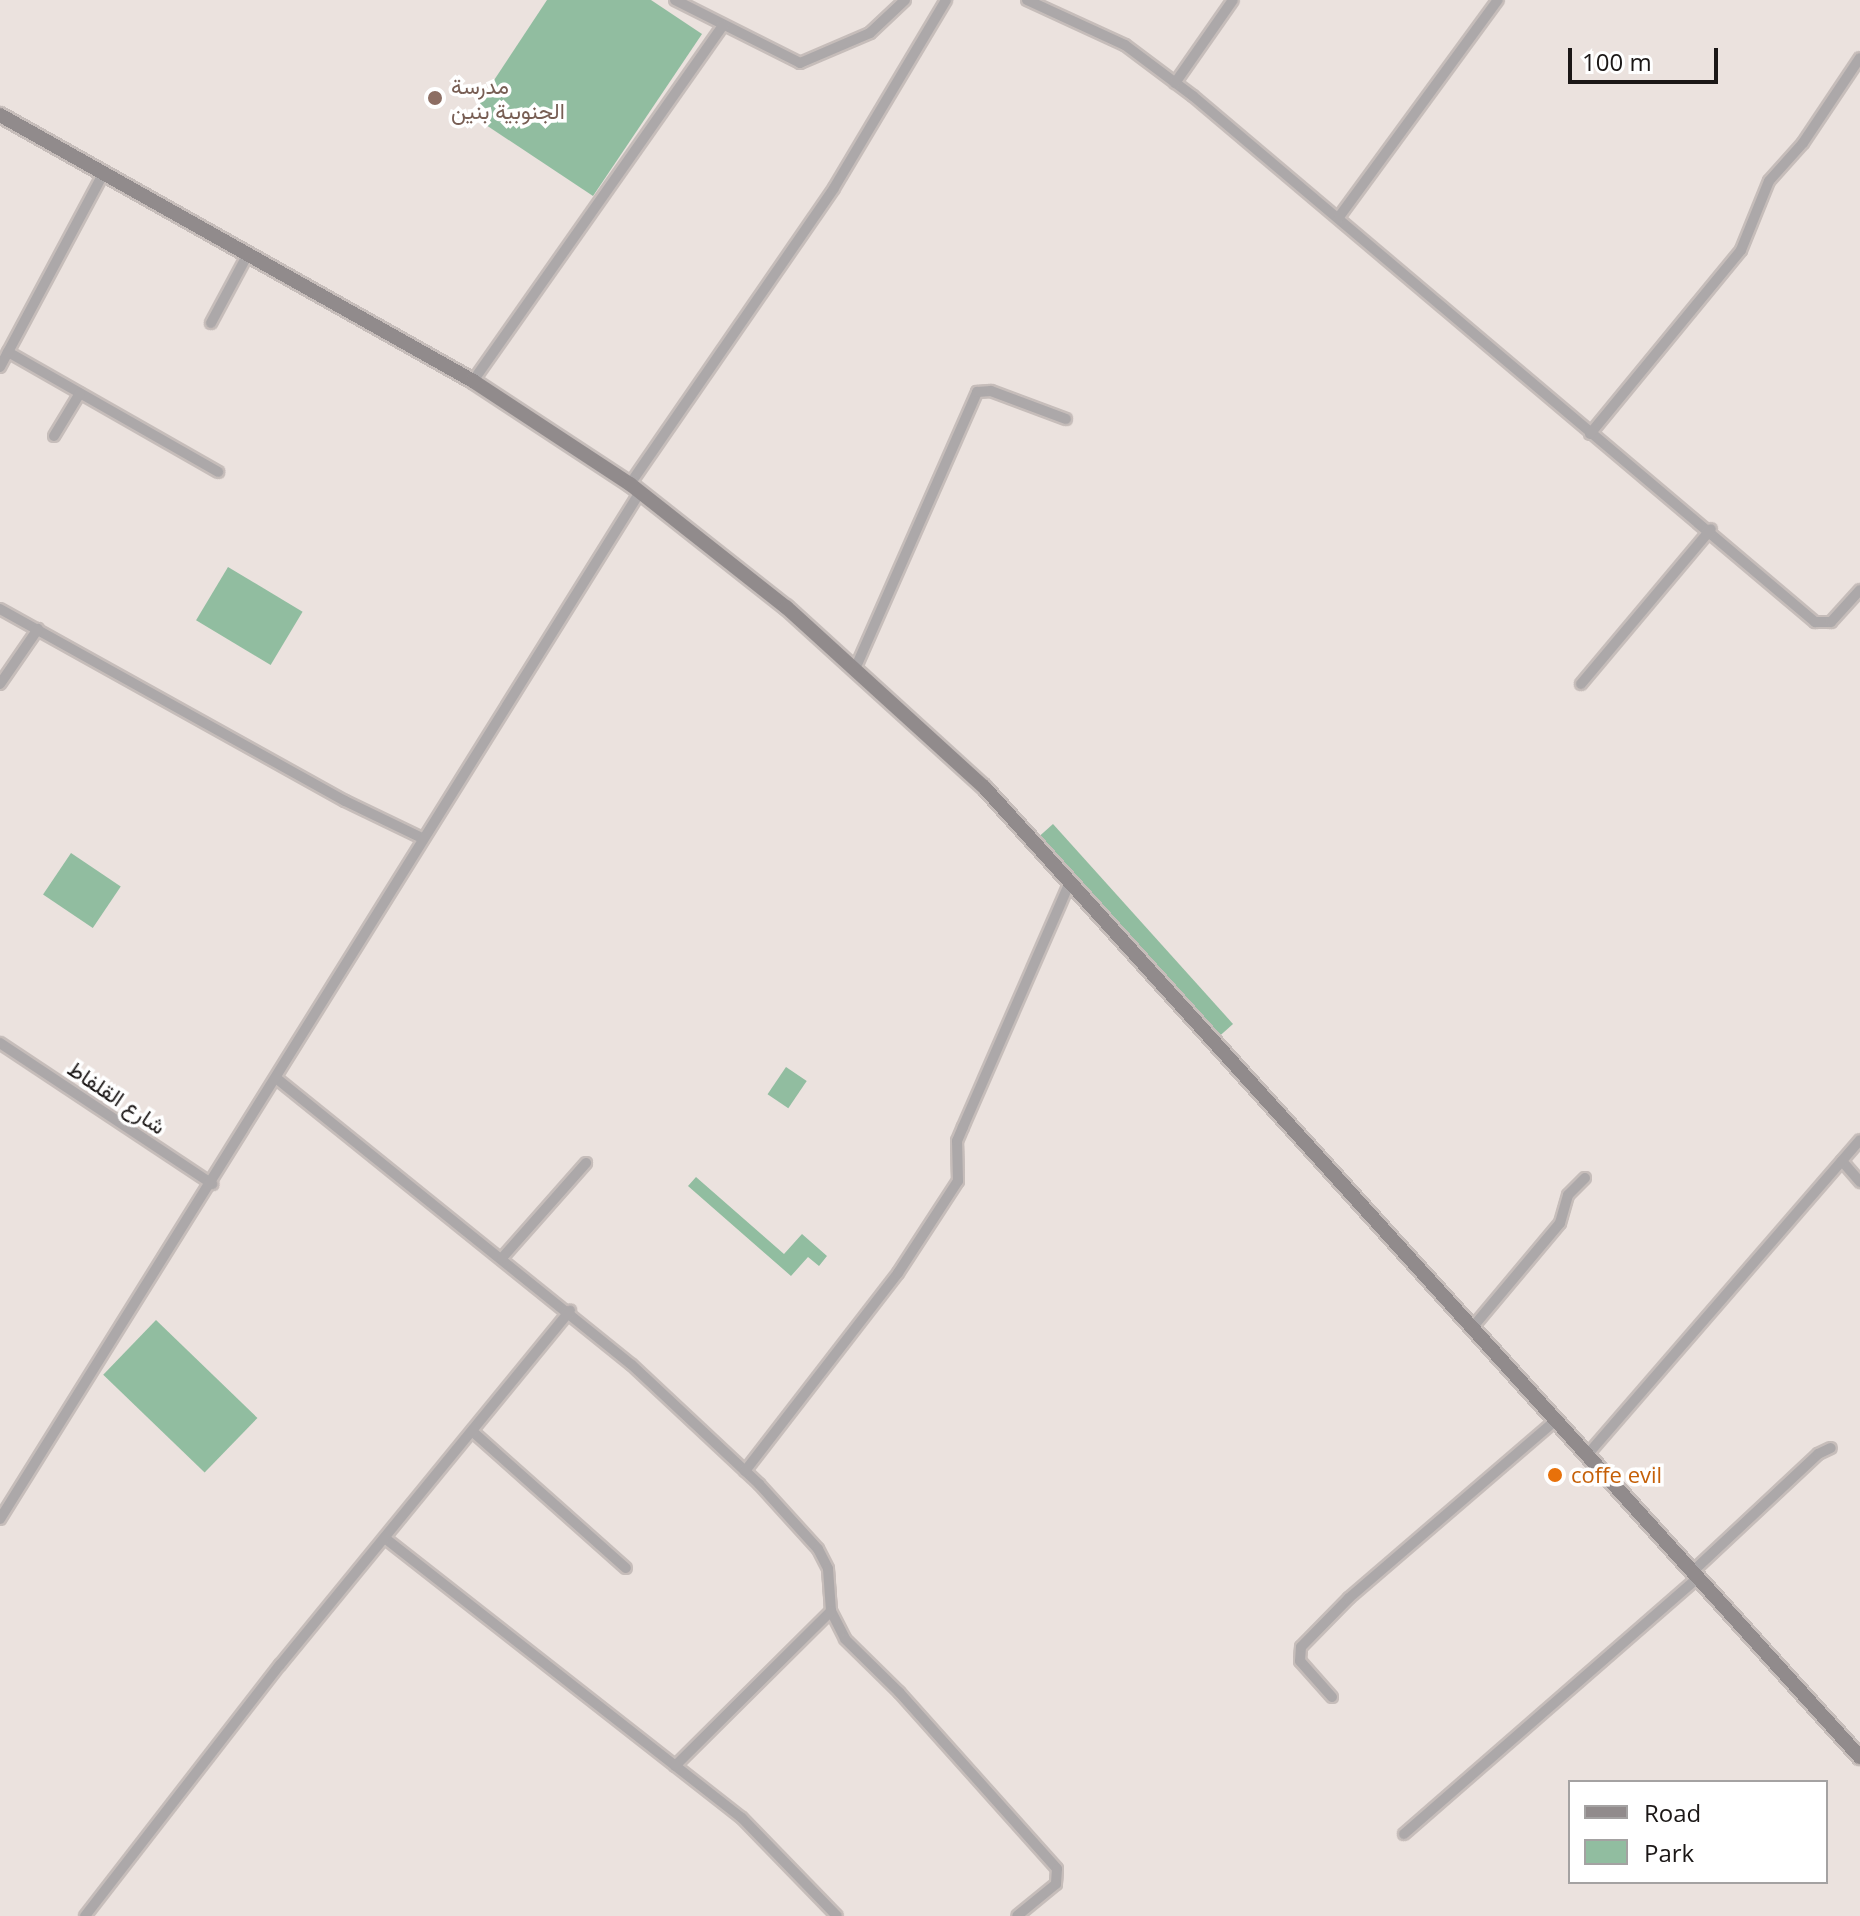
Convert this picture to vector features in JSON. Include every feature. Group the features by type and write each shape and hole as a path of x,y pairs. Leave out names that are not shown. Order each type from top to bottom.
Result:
{"street":[{"path":"675,0 790,59 810,63 877,28 905,0"},
{"path":"0,1519 212,1184 635,488 834,188 946,0"},
{"path":"1027,0 1125,45 1175,83 1339,217 1590,434 1711,529 1822,625 1859,592"},
{"path":"1175,83 1233,0"},
{"path":"1339,217 1498,0"},
{"path":"473,381 723,25"},
{"path":"1590,434 1741,250 1769,181 1803,143 1860,58"},
{"path":"0,115 473,381 635,488 726,556 855,669 984,787 1860,1757"},
{"path":"0,367 104,172"},
{"path":"211,323 247,256"},
{"path":"8,352 218,472"},
{"path":"855,669 977,392 991,391 1066,419"},
{"path":"54,436 80,393"},
{"path":"1581,684 1711,529"},
{"path":"0,609 345,801 422,838"},
{"path":"0,684 38,629"},
{"path":"745,1471 898,1273 958,1181 957,1141 1069,884"},
{"name":"شارع القلفاط","path":"0,1043 212,1184"},
{"path":"276,1078 570,1311 745,1471 822,1556 831,1611 845,1639 899,1692 1057,1869 1056,1884 1017,1916"},
{"path":"1588,1454 1860,1140"},
{"path":"1842,1161 1860,1182"},
{"path":"502,1258 586,1163"},
{"path":"1472,1328 1560,1223 1568,1195 1585,1178"},
{"path":"85,1916 570,1311"},
{"path":"1332,1697 1300,1661 1301,1647 1349,1598 1556,1420"},
{"path":"472,1431 626,1568"},
{"path":"1404,1834 1694,1576 1818,1454 1831,1448"},
{"path":"386,1539 742,1818 837,1916"},
{"path":"675,1766 831,1611"}],"green space":[{"path":"547,0 651,0 702,34 593,196 471,115"},
{"path":"228,567 303,612 271,665 196,620"},
{"path":"1053,824 1233,1024 1220,1036 1040,836"},
{"path":"71,853 121,887 93,928 43,894"},
{"path":"786,1067 807,1081 788,1108 768,1094"},
{"path":"696,1177 784,1254 802,1234 827,1256 819,1266 808,1257 791,1276 688,1186"},
{"path":"156,1320 257,1418 205,1473 103,1375"}],"place":[{"name":"مدرسة الجنوبية بنين","path":"435,98"},
{"name":"coffe evil","path":"1555,1475"}]}
